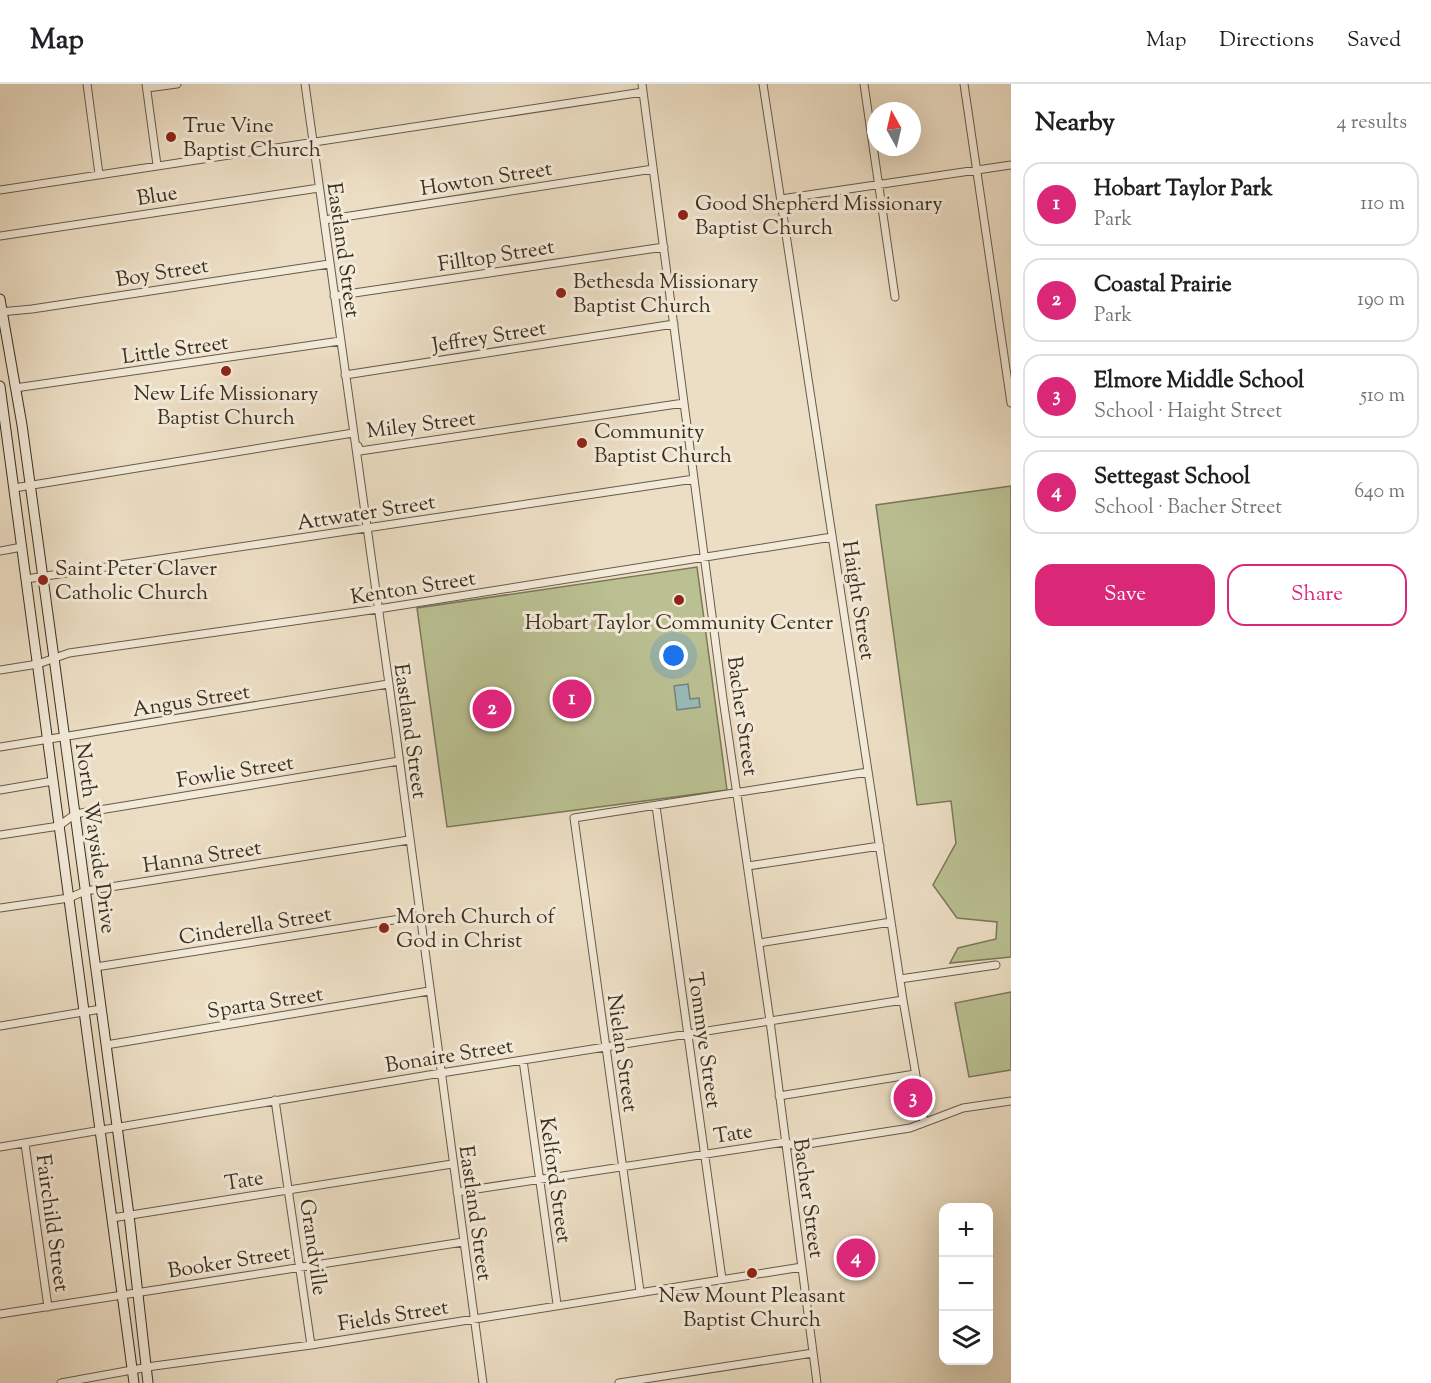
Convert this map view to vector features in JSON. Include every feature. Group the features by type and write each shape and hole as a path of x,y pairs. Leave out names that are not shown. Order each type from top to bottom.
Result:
{"main road":[{"name":"North Wayside Drive","path":"0,299 22,425 43,577 129,1215 148,1383"},
{"name":"North Wayside Drive","path":"0,386 3,428 14,488 134,1383"},
{"path":"3,428 22,425"}],"street":[{"path":"87,84 99,174"},
{"path":"157,165 147,86 177,84"},
{"name":"Eastland Street","path":"305,84 483,1383"},
{"name":"Haight Street","path":"763,84 903,1000 924,1122"},
{"path":"864,84 895,297"},
{"path":"964,84 1011,403"},
{"path":"0,190 643,88"},
{"name":"Bacher Street","path":"643,88 817,1383"},
{"path":"781,199 1011,165"},
{"name":"Howton Street","path":"324,220 654,169"},
{"name":"Blue","path":"0,236 319,188"},
{"name":"Filltop Street","path":"334,296 664,247"},
{"name":"Boy Street","path":"1,312 329,264"},
{"name":"Jeffrey Street","path":"345,375 674,324"},
{"name":"Little Street","path":"15,388 340,341"},
{"name":"Miley Street","path":"14,488 353,433 360,451 684,403"},
{"name":"Attwater Street","path":"26,579 694,479"},
{"name":"Kenton Street","path":"0,670 38,664 69,653 378,609 832,537"},
{"path":"0,551 22,547"},
{"name":"Angus Street","path":"0,747 388,684"},
{"name":"Fowlie Street","path":"75,814 399,761"},
{"path":"656,806 868,772"},
{"path":"0,790 54,781"},
{"name":"Nielan Street","path":"640,1291 574,818 656,806"},
{"name":"Tommye Street","path":"656,806 722,1279"},
{"path":"0,835 59,826 75,814"},
{"name":"Hanna Street","path":"0,909 69,898 85,891 409,840"},
{"path":"748,866 880,846"},
{"name":"Cinderella Street","path":"96,967 419,916"},
{"path":"759,943 891,922"},
{"path":"900,979 996,965"},
{"name":"Sparta Street","path":"106,1045 429,991"},
{"name":"Bonaire Street","path":"0,1147 275,1100 903,1000"},
{"path":"0,1026 101,1009"},
{"name":"Kelford Street","path":"523,1060 557,1304"},
{"path":"779,1096 915,1074"},
{"name":"Grandville","path":"275,1100 311,1345"},
{"name":"Tate","path":"457,1192 785,1142 795,1146 910,1128 963,1108 1011,1101"},
{"name":"Fairchild Street","path":"25,1144 48,1307"},
{"name":"Tate","path":"112,1218 452,1164"},
{"name":"Booker Street","path":"0,1314 463,1242"},
{"name":"Fields Street","path":"61,1383 802,1267"},
{"path":"619,1383 813,1353"}],"green space":[{"path":"1011,486 1011,957 950,963 958,948 996,939 997,922 957,918 933,885 956,843 951,801 917,805 876,505"},
{"path":"697,567 727,790 447,827 417,608"},
{"path":"1011,992 1011,1070 969,1077 955,1003"}],"water":[{"path":"688,684 690,699 699,698 700,707 677,710 674,686"}],"place":[{"name":"True Vine Baptist Church","path":"171,137"},
{"name":"Good Shepherd Missionary Baptist Church","path":"683,215"},
{"name":"Bethesda Missionary Baptist Church","path":"561,293"},
{"name":"New Life Missionary Baptist Church","path":"226,371"},
{"name":"Community Baptist Church","path":"582,443"},
{"name":"Saint Peter Claver Catholic Church","path":"43,580"},
{"name":"Hobart Taylor Community Center","path":"679,600"},
{"name":"Hobart Taylor Park","path":"572,699"},
{"name":"Coastal Prairie","path":"492,709"},
{"name":"Moreh Church of God in Christ","path":"384,928"},
{"name":"Elmore Middle School","path":"913,1098"},
{"name":"Settegast School","path":"856,1258"},
{"name":"New Mount Pleasant Baptist Church","path":"752,1273"}]}
